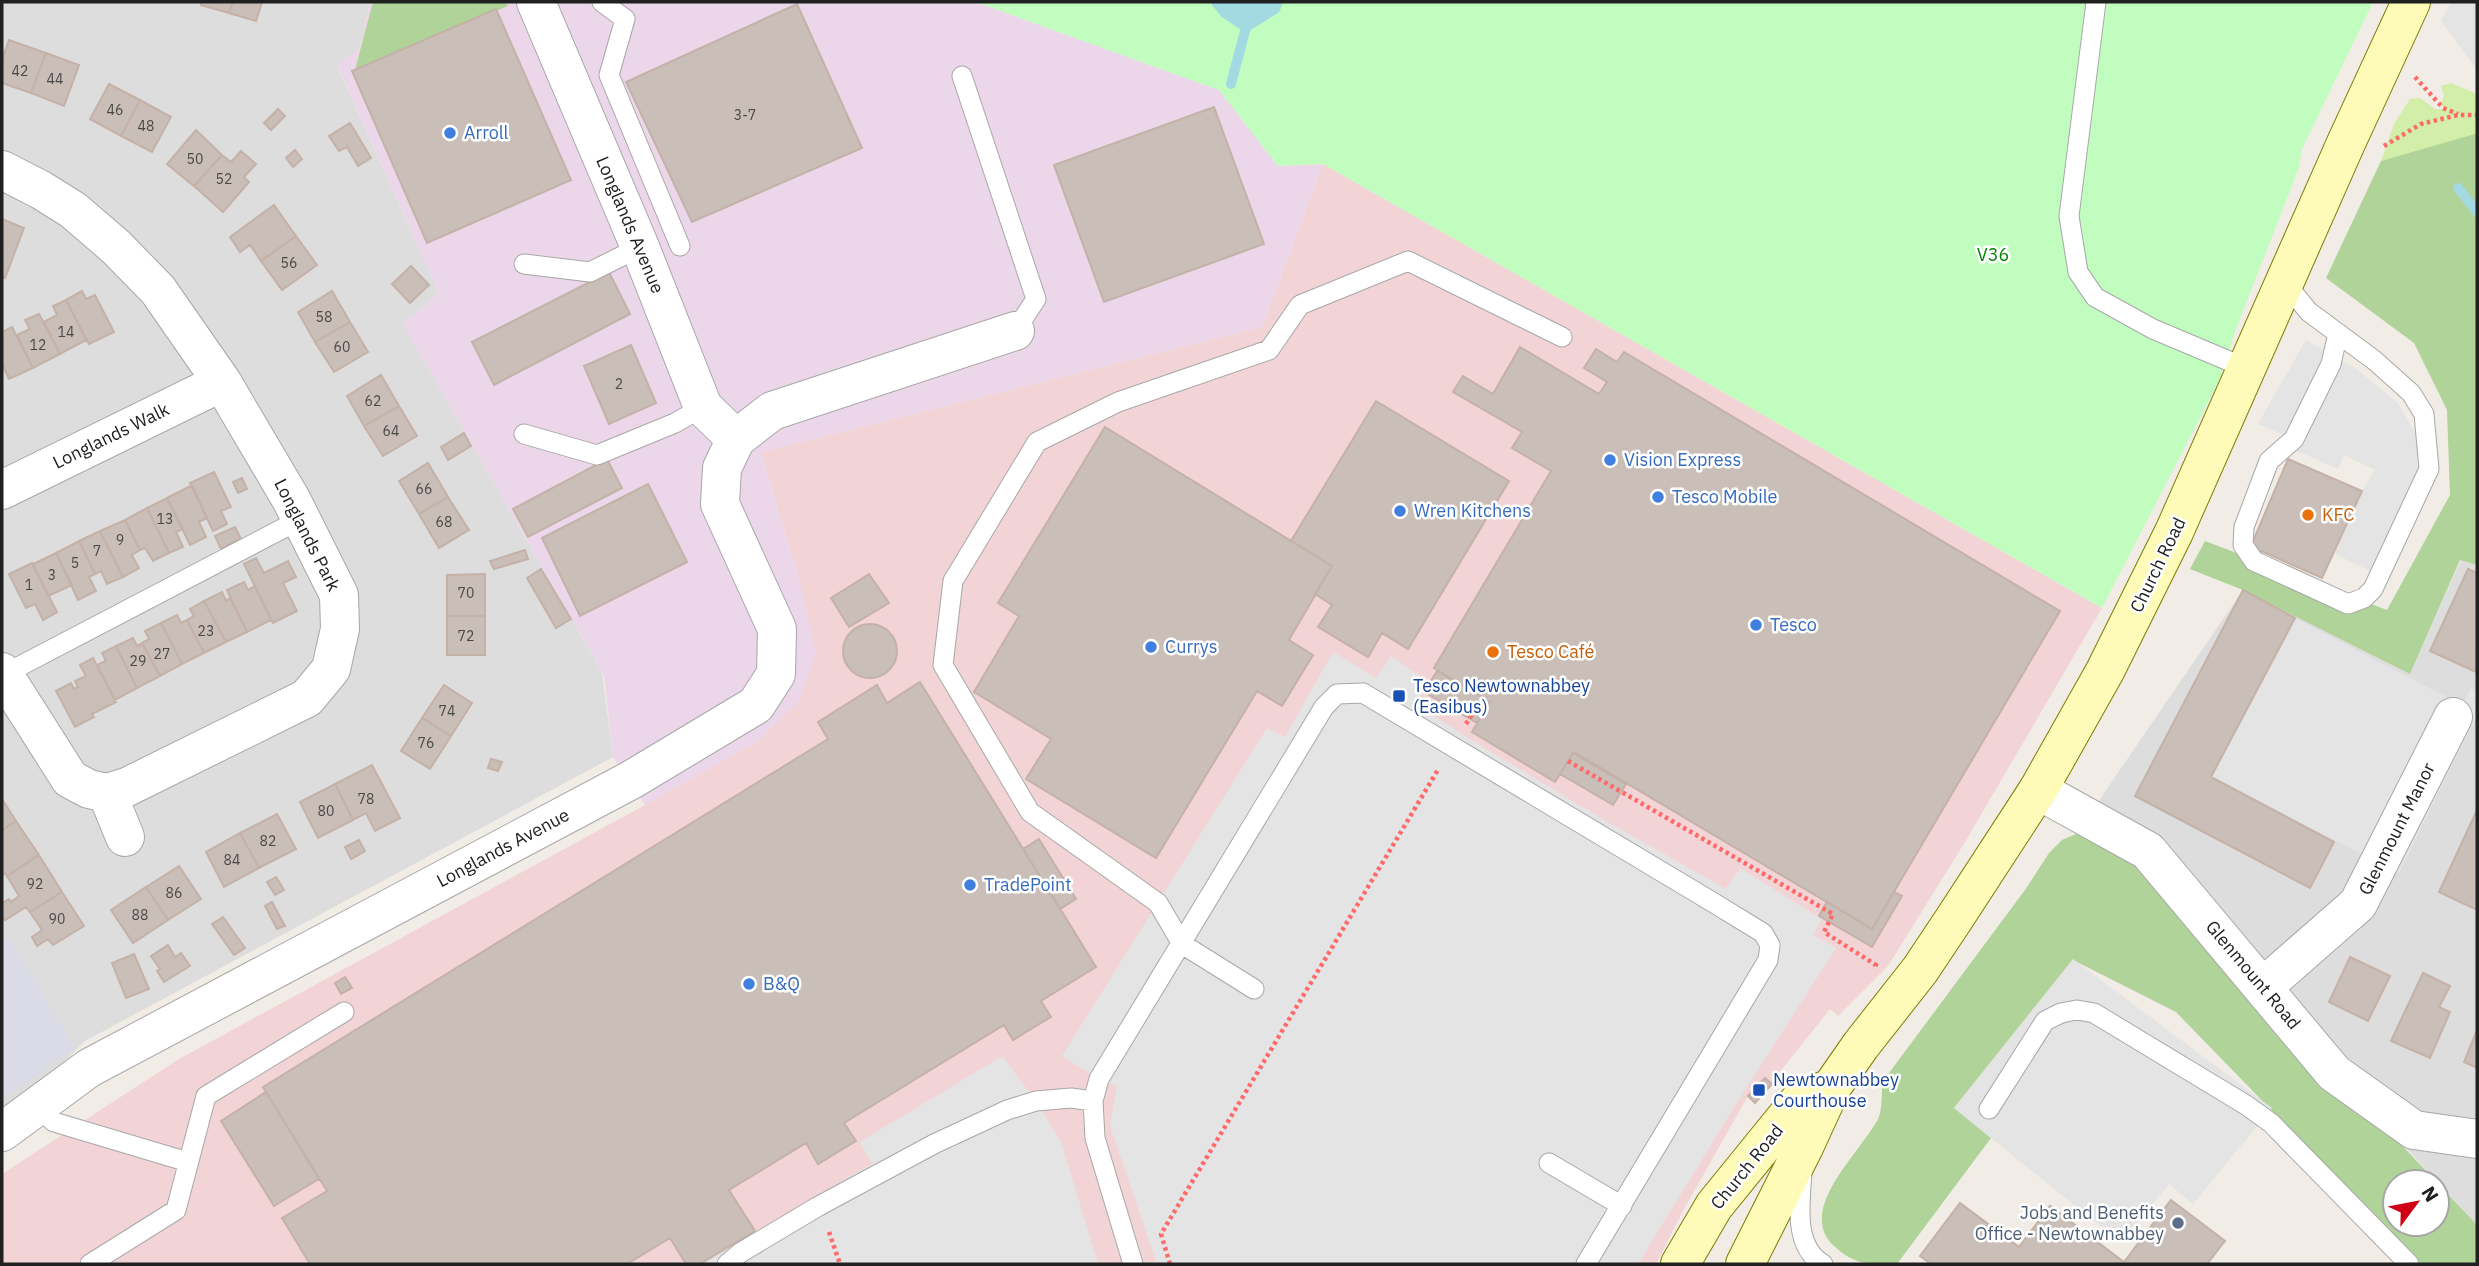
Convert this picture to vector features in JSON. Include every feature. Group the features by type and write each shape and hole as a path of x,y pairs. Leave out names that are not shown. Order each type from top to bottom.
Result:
{"street":[{"name":"Longlands Avenue","path":"536,2 640,247 703,407 736,439"},
{"name":"Church Road","path":"1745,1264 1831,1088 1920,970 2038,790 2105,671 2174,532 2411,2"},
{"name":"Longlands Park","path":"2,170 73,210 116,247 159,290 222,382 301,519 339,595 340,629 331,669 307,698 127,787 107,793"},
{"name":"Longlands Avenue","path":"2,1132 89,1068 631,780 756,705 776,674 777,629 720,504 722,468 736,439 772,411 1015,331"},
{"name":"Longlands Walk","path":"2,490 222,382"},
{"path":"11,669 70,779 89,789 107,793 125,837"},
{"name":"Glenmount Manor","path":"2263,987 2358,904 2454,717"},
{"name":"Glenmount Road","path":"2038,790 2148,851 2333,1073 2414,1130 2477,1139"},
{"name":"Church Road","path":"1680,1264 1714,1206 1800,1100 1831,1088"}],"lane":[{"path":"602,2 625,19 609,75 680,246"},
{"path":"2096,2 2069,216 2078,272 2095,297 2153,329 2248,369"},
{"path":"962,76 1036,299 1015,331"},
{"path":"611,178 645,163"},
{"path":"524,264 590,272 640,247"},
{"path":"1254,989 1182,944 1158,903 1030,813 943,665 953,581 1037,442 1118,402 1269,350 1300,305 1408,261 1562,337"},
{"path":"2286,283 2309,312 2338,333 2374,360 2411,393 2424,414 2430,469 2374,589 2364,598 2348,604 2254,561 2244,545 2244,527 2267,465 2294,439 2331,364 2338,333"},
{"path":"524,434 597,455 675,423 703,407"},
{"path":"11,669 301,519"},
{"path":"1133,1264 1095,1139 1093,1101 1099,1079 1324,707 1337,694 1363,693 1763,933 1770,945 1768,960 1586,1264"},
{"path":"1989,1109 2045,1021 2061,1013 2077,1010 2094,1013 2271,1123 2409,1264"},
{"path":"90,1264 176,1210 206,1096 344,1012"},
{"path":"727,1264 740,1253 817,1207 934,1144 1007,1110 1036,1101 1071,1098 1093,1101"},
{"path":"36,1105 54,1122 188,1163"},
{"path":"1804,1147 1799,1207 1804,1240 1815,1260 1823,1264"},
{"path":"1549,1163 1622,1206"}],"path":[{"path":"2407,69 2443,108 2458,115"},
{"path":"2378,144 2386,146 2421,124 2458,115 2477,115"},
{"path":"1460,733 1478,705 1485,710"},
{"path":"1568,761 1833,914 1824,932 1876,965 1867,975"},
{"path":"1170,1264 1161,1234 1441,765"}],"shaded area":[{"path":"2,2 370,2 359,50 337,65 439,293 403,324 602,672 613,757 85,1041 2,1124"},
{"path":"370,2 976,2 1219,90 1278,166 1323,164 1262,327 761,452 800,583 816,654 799,701 758,741 645,805 613,757 604,675 403,324 439,293 337,64 359,50"},
{"path":"2451,2 2477,2 2477,70 2441,21"},
{"path":"1323,164 2102,608 1965,842 1888,966 1838,1016 1830,1009 1771,1083 1764,1078 1748,1096 1656,1264 2,1264 2,1174 179,1059 758,741 799,701 800,583 761,452 1262,327"},
{"path":"2306,340 2355,368 2397,402 2417,436 2418,472 2374,573 2335,554 2362,491 2375,470 2344,455 2338,469 2297,451 2293,439 2258,424"},
{"path":"2461,560 2477,565 2477,1225 2451,1197 2451,1168 2424,1168 2254,983 2076,834 2243,590 2247,589 2410,674"},
{"path":"2295,618 2462,705 2471,688 2477,691 2477,715 2399,873 2211,777"},
{"path":"1333,652 1376,678 1391,656 1429,682 1416,704 1460,733 1597,816 1726,889 1740,868 1822,919 1813,935 1836,948 1638,1264 1157,1264 1110,1126 1117,1086 1099,1079 1062,1056 1267,728 1285,737"},
{"path":"9,937 75,1048 2,1099 2,942"},
{"path":"2073,959 2272,1108 2193,1204 2169,1184 2121,1243 1954,1108"},
{"path":"1002,1056 1036,1101 1061,1142 1098,1264 699,1264 872,1164 860,1142"}],"green space":[{"path":"373,2 505,2 508,6 355,70"},
{"name":"V36","path":"976,2 2373,2 2302,149 2298,170 2236,329 2220,379 2102,608 1323,164 1278,166 1219,90"},
{"path":"2451,83 2477,94 2477,135 2381,161 2394,124 2410,99 2420,98 2435,109 2444,109 2441,103 2444,96 2441,86"},
{"path":"2475,134 2477,565 2460,560 2410,674 2243,590 2190,569 2205,541 2387,610 2450,495 2447,410 2414,343 2326,278 2381,161"},
{"path":"2076,834 2121,847 2424,1168 2381,1168 2381,1223 2176,1012 2073,960 1954,1108 1991,1138 1897,1264 1870,1264 1856,1260 1833,1245 1824,1231 1822,1215 1826,1198 1880,1115 1883,1081 2025,890 2049,853 2062,840"},
{"path":"2451,1198 2477,1225 2477,1264 2421,1264 2396,1238 2451,1238"}],"water":[{"path":"1219,2 1278,2 1275,9 1246,27 1225,13"}],"building":[{"path":"202,2 233,2 229,13 201,5"},
{"path":"233,2 262,2 256,21 229,13"},
{"path":"797,4 862,148 692,222 626,82"},
{"path":"496,9 571,180 427,243 352,71"},
{"path":"9,40 46,53 31,93 2,83 2,60"},
{"path":"46,53 79,65 64,106 31,93"},
{"path":"109,84 140,100 121,136 90,119"},
{"path":"140,100 171,117 152,152 121,136"},
{"path":"1214,107 1264,244 1104,302 1054,165"},
{"path":"278,109 285,116 271,130 264,123"},
{"path":"350,123 371,158 358,166 347,147 339,151 329,136"},
{"path":"196,130 222,155 194,186 167,164"},
{"path":"295,150 302,159 293,167 286,158"},
{"path":"241,151 256,164 244,177 249,182 223,212 194,186 222,155 231,162"},
{"path":"274,205 296,236 261,261 250,245 240,252 230,237"},
{"path":"2,219 24,228 5,278 2,277"},
{"path":"296,236 317,265 282,290 261,261"},
{"path":"411,266 429,285 410,303 392,284"},
{"path":"609,272 630,314 494,385 472,342"},
{"path":"82,291 86,299 95,295 114,332 89,344 66,300"},
{"path":"332,291 350,322 315,342 298,312"},
{"path":"66,300 86,340 60,354 44,322 57,315 53,306"},
{"path":"39,314 60,354 33,368 17,335 30,329 25,320"},
{"path":"350,322 368,352 334,372 315,342"},
{"path":"12,327 33,368 9,379 2,364 2,332"},
{"path":"631,345 656,403 609,424 584,366"},
{"name":"Tesco","path":"1520,347 1599,394 1607,382 1584,368 1596,349 1617,362 1624,352 2060,611 1872,929 1574,752 1555,782 1472,732 1490,702 1434,668 1551,471 1512,448 1522,432 1453,392 1463,376 1493,394"},
{"path":"381,375 399,406 364,426 347,396"},
{"name":"Wren Kitchens","path":"1376,401 1509,481 1408,649 1382,633 1368,657 1318,627 1332,605 1315,594 1332,566 1291,541"},
{"path":"399,406 417,436 383,456 364,426"},
{"name":"Currys","path":"1105,427 1332,566 1289,640 1313,655 1282,706 1257,691 1156,858 1026,779 1051,739 974,692 1019,616 998,603"},
{"path":"464,433 471,446 448,460 441,447"},
{"path":"607,459 622,488 528,537 513,509"},
{"name":"KFC","path":"2288,459 2362,491 2322,578 2261,551 2252,557 2245,545 2254,539"},
{"path":"428,463 448,497 419,514 399,481"},
{"path":"214,472 231,507 221,511 227,524 213,531 190,483"},
{"path":"242,478 247,489 238,493 233,482"},
{"path":"648,484 687,562 580,616 542,538"},
{"path":"192,485 207,518 199,522 206,537 190,545 167,498"},
{"path":"448,497 469,530 439,548 419,514"},
{"path":"167,498 183,529 176,532 183,547 169,553 147,508"},
{"path":"147,508 169,553 153,561 145,548 140,550 125,520"},
{"path":"125,520 140,550 132,555 139,568 123,577 100,531"},
{"path":"235,527 241,539 221,549 215,536"},
{"path":"100,531 123,577 107,584 101,571 95,574 79,541"},
{"path":"79,541 95,574 89,577 96,591 78,600 56,553"},
{"path":"525,550 528,559 494,569 490,561"},
{"path":"56,553 72,585 48,596 33,564"},
{"path":"256,558 264,573 288,561 296,577 283,583 297,611 273,623 244,564"},
{"path":"32,563 57,612 43,620 35,604 26,608 9,574"},
{"path":"541,569 571,619 556,628 527,578"},
{"path":"2468,569 2477,573 2476,672 2430,651"},
{"path":"485,574 485,616 447,616 447,575"},
{"path":"869,574 889,603 849,627 831,598"},
{"path":"244,582 248,590 255,586 271,620 247,632 227,590"},
{"path":"2243,590 2295,618 2211,777 2334,842 2310,888 2135,796"},
{"path":"222,592 226,601 230,598 247,632 226,642 204,601"},
{"path":"204,601 226,642 204,653 187,620 194,616 190,609"},
{"path":"177,615 181,623 187,620 204,653 182,664 161,623"},
{"path":"447,616 485,616 485,655 447,655"},
{"path":"161,623 182,664 160,676 142,643 149,639 145,631"},
{"path":"870,624 889,632 897,651 889,670 870,678 851,670 843,651 851,632"},
{"path":"133,638 137,646 142,643 160,676 137,688 116,646"},
{"path":"116,646 137,688 115,700 97,665 106,661 102,653"},
{"path":"93,658 116,702 92,714 94,717 75,727 56,691 71,683 74,689 78,687 75,681 86,676 80,665"},
{"path":"1437,671 1490,702 1477,723 1424,692"},
{"name":"B&Q","path":"920,682 1096,967 1041,1001 1051,1017 1013,1040 1004,1025 844,1123 856,1141 818,1164 806,1143 729,1190 755,1231 700,1264 686,1264 670,1238 627,1264 310,1264 282,1218 327,1191 263,1087 828,739 818,722 877,685 887,703"},
{"path":"444,685 472,703 451,736 422,718"},
{"path":"422,718 451,736 430,769 401,751"},
{"path":"1573,753 1626,784 1613,805 1560,774"},
{"path":"491,759 502,762 498,771 488,768"},
{"path":"372,765 400,818 375,831 366,813 353,820 335,784"},
{"path":"335,784 353,820 318,838 300,802"},
{"path":"2,799 16,821 2,830"},
{"path":"2477,810 2477,910 2439,892"},
{"path":"277,814 296,849 259,868 240,833"},
{"path":"16,821 39,855 7,876 5,873 2,875 2,830"},
{"path":"240,833 259,868 224,887 206,852"},
{"path":"1039,839 1076,899 1060,909 1023,849"},
{"path":"359,840 365,851 351,859 345,847"},
{"path":"39,855 62,892 30,912 26,907 5,920 2,903 9,899 11,902 19,896 7,876"},
{"path":"179,866 201,899 168,920 146,887"},
{"path":"276,877 284,890 275,895 267,882"},
{"path":"146,887 168,920 133,943 111,910"},
{"path":"62,892 84,926 53,945 48,939 37,946 32,937 42,930 30,912"},
{"path":"1894,892 1902,896 1872,947 1819,916 1827,902 1872,929"},
{"path":"272,902 285,926 277,929 265,906"},
{"path":"223,917 245,948 234,955 212,924"},
{"path":"168,945 175,957 181,953 190,966 164,982 157,971 160,969 151,956"},
{"path":"134,954 149,989 126,998 112,963"},
{"path":"2350,957 2390,976 2368,1021 2329,1002"},
{"path":"2423,973 2450,986 2439,1007 2450,1012 2430,1058 2391,1041"},
{"path":"345,977 352,988 341,994 335,983"},
{"path":"2477,1030 2477,1068 2464,1062"},
{"path":"1765,1078 1772,1084 1755,1103 1748,1096"},
{"path":"266,1092 319,1179 274,1206 221,1121"},
{"name":"Jobs and Benefits Office - Newtownabbey","path":"2171,1200 2225,1241 2207,1264 1931,1264 1920,1256 1960,1203 2019,1247 2050,1206 2124,1262"}],"waterway":[{"path":"1216,2 1225,13 1246,27"},
{"path":"1231,84 1246,27 1275,9 1278,2"},
{"path":"2458,188 2477,212"}],"place":[{"name":"Arroll","path":"450,133"},
{"name":"Vision Express","path":"1610,460"},
{"name":"Tesco Mobile","path":"1658,497"},
{"name":"Wren Kitchens","path":"1400,511"},
{"name":"KFC","path":"2308,515"},
{"name":"Tesco","path":"1756,625"},
{"name":"Currys","path":"1151,647"},
{"name":"Tesco Café","path":"1493,652"},
{"name":"Tesco Newtownabbey (Easibus)","path":"1399,696"},
{"name":"TradePoint","path":"970,885"},
{"name":"B&Q","path":"749,984"},
{"name":"Newtownabbey Courthouse","path":"1759,1090"},
{"name":"Jobs and Benefits Office - Newtownabbey","path":"2178,1223"}]}
